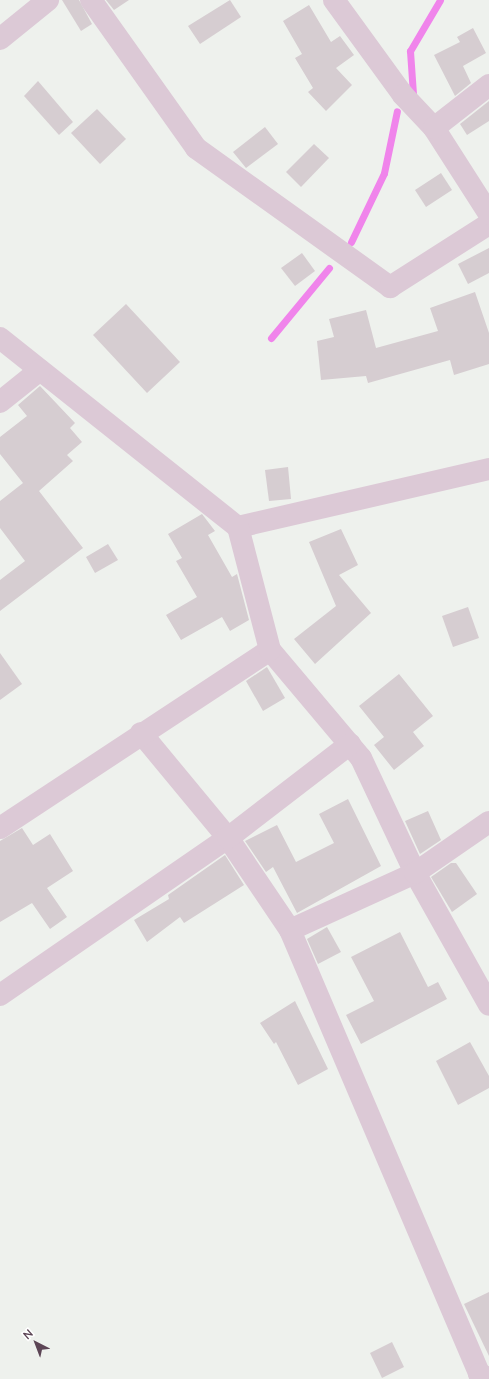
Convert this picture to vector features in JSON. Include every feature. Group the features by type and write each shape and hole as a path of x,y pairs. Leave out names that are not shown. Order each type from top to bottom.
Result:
{"street":[{"path":"0,39 48,0"},
{"path":"91,0 196,148 390,287 489,224"},
{"path":"334,0 403,96 434,128 489,214"},
{"path":"434,128 489,85"},
{"path":"0,338 238,528 270,650 361,758 416,874 489,1005"},
{"path":"0,402 40,370"},
{"path":"238,528 489,469"},
{"path":"0,828 141,733 270,650"},
{"path":"141,733 228,838 290,930 479,1374 489,1378"},
{"path":"0,995 228,838 350,744"},
{"path":"290,930 416,874 489,822"}],"building":[{"path":"62,0 79,0 92,24 81,31"},
{"path":"106,0 129,0 114,10"},
{"path":"230,0 241,17 200,44 188,26"},
{"path":"309,5 331,42 340,36 354,55 336,68 352,85 326,111 308,92 313,88 295,58 302,54 283,21"},
{"path":"473,28 486,53 463,66 471,83 455,96 434,55 460,42 457,37"},
{"path":"38,81 73,122 59,135 24,96"},
{"path":"489,101 489,121 467,135 460,124"},
{"path":"97,109 126,139 100,164 71,133"},
{"path":"265,127 278,144 246,168 233,152"},
{"path":"314,144 329,158 301,187 286,172"},
{"path":"441,173 452,190 426,207 415,190"},
{"path":"489,248 489,273 468,284 458,264"},
{"path":"302,253 315,271 295,286 281,268"},
{"path":"475,292 489,333 489,364 454,375 450,360 368,383 366,376 321,380 317,341 334,337 329,319 366,310 376,348 438,331 430,308"},
{"path":"126,304 180,362 147,393 93,335"},
{"path":"40,386 75,423 70,428 82,442 67,455 73,461 39,491 83,548 0,611 0,580 25,561 0,528 0,501 23,483 0,454 0,437 27,416 18,405"},
{"path":"288,467 291,499 269,501 265,470"},
{"path":"202,514 215,531 208,535 232,577 237,574 249,620 230,631 222,617 181,640 166,615 197,597 176,561 182,558 168,534"},
{"path":"341,529 358,565 339,575 371,613 315,664 294,639 336,606 309,542"},
{"path":"108,544 118,560 95,573 86,557"},
{"path":"468,607 479,638 453,647 442,616"},
{"path":"0,653 22,684 0,700"},
{"path":"267,667 285,698 263,711 246,681"},
{"path":"399,674 433,716 413,732 424,746 394,770 374,745 384,737 359,706"},
{"path":"348,799 381,866 297,913 273,867 266,872 245,841 277,825 296,862 334,843 319,814"},
{"path":"428,811 441,840 420,854 405,821"},
{"path":"22,828 33,845 50,834 73,871 47,888 67,917 50,929 32,903 0,922 0,841"},
{"path":"225,855 244,885 184,923 180,917 147,942 134,920 169,899 168,895"},
{"path":"451,863 456,863 477,894 452,912 431,877"},
{"path":"327,927 341,952 318,964 307,939"},
{"path":"400,932 428,987 438,982 447,999 361,1044 346,1015 374,1001 351,957"},
{"path":"295,1001 328,1069 298,1085 276,1042 274,1044 260,1023"},
{"path":"470,1042 489,1076 489,1088 458,1105 436,1061"},
{"path":"489,1292 489,1356 464,1304"},
{"path":"392,1342 404,1367 382,1378 370,1353"}],"waterway":[{"path":"413,94 410,51 440,0"},
{"path":"351,242 384,173 397,111"},
{"path":"271,338 329,268"}]}
